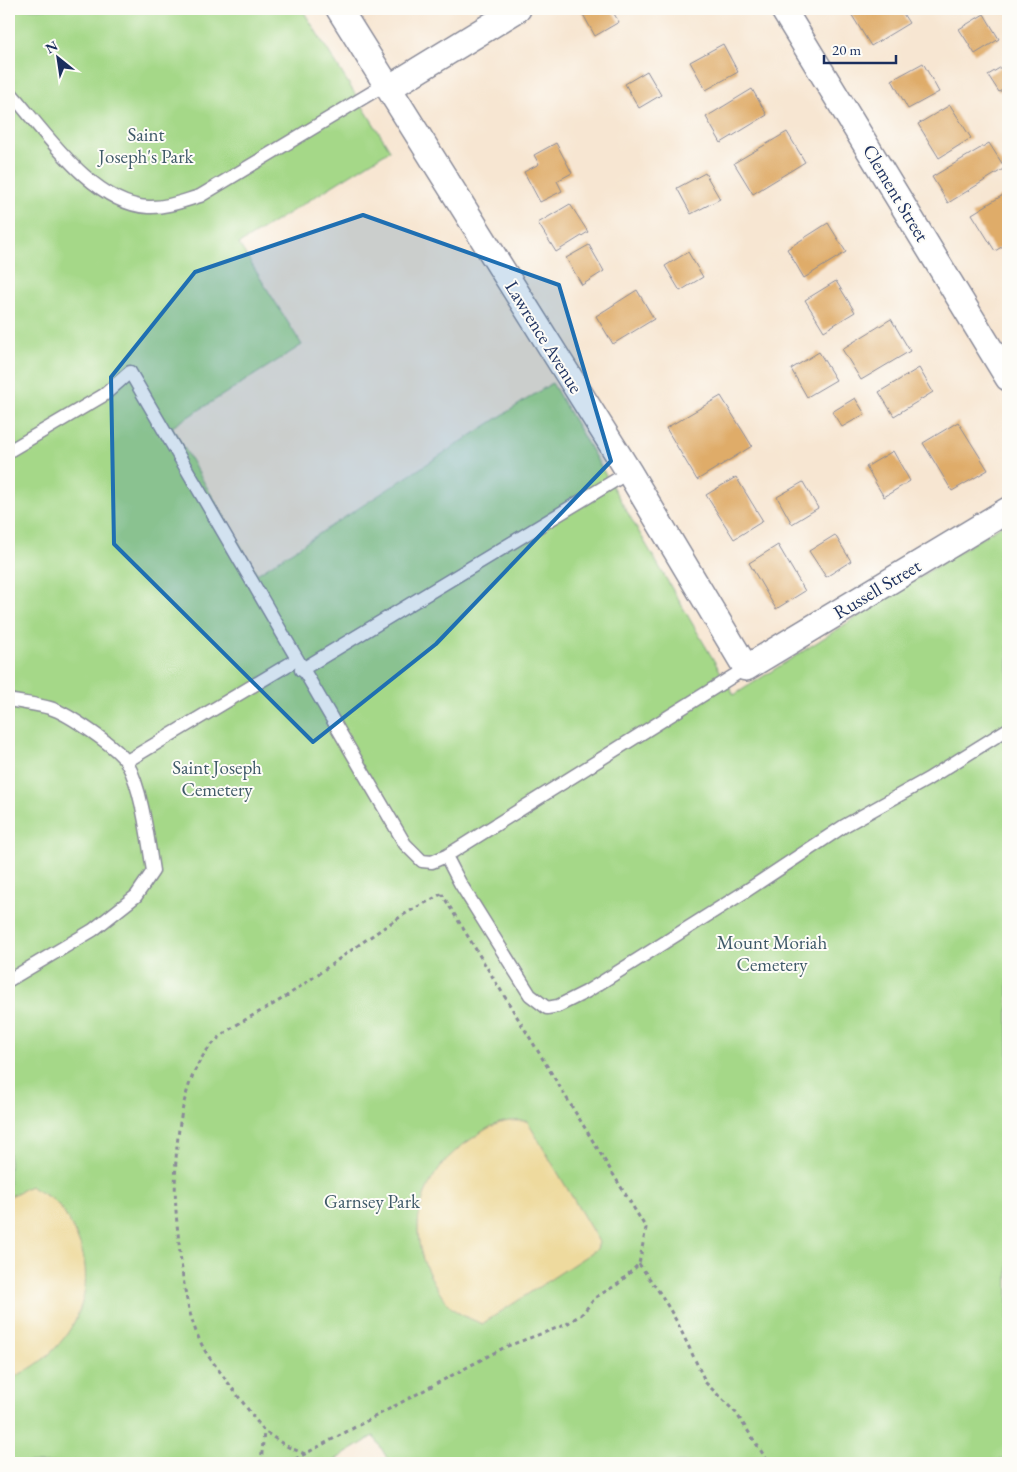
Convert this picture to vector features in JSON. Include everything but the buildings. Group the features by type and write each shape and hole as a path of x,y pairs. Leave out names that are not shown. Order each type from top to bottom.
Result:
{"street":[{"name":"Lawrence Avenue","path":"339,9 628,472 746,668"},
{"path":"387,86 518,9"},
{"name":"Clement Street","path":"783,9 1008,378"},
{"name":"Russell Street","path":"746,668 1008,510"}],"lane":[{"path":"9,91 77,168 100,189 124,202 147,207 174,204 200,196 387,86"},
{"path":"9,451 104,395 130,372 405,844 422,861 432,862 446,856 746,668"},
{"path":"127,761 299,665 628,472"},
{"path":"9,700 52,708 106,741 127,761 136,787 152,871 136,896 93,930 9,980"},
{"path":"446,856 460,883 530,995 547,1008 558,1006 586,992 672,939 844,826 928,779 1008,728"}],"path":[{"path":"288,1463 305,1454 505,1346 565,1325 582,1314 596,1297 618,1284 639,1264 646,1228 442,894 398,918 271,1006 238,1024 203,1056 194,1074 179,1130 174,1180 179,1248 194,1326 200,1345 264,1431 286,1446 305,1454"},
{"path":"639,1264 662,1296 677,1322 706,1383 736,1413 769,1463"},
{"path":"262,1463 264,1431"}],"highlighted area":[{"path":"363,215 559,285 611,461 436,644 313,742 114,544 111,377 195,272"}],"green space":[{"path":"9,9 302,9 390,150 239,244 302,345 172,427 257,574 552,383 734,695 1008,521 1008,1456 996,1463 390,1463 374,1436 330,1463 9,1463"}],"sand":[{"path":"510,1121 527,1121 599,1242 597,1249 482,1324 457,1312 443,1297 423,1259 419,1240 418,1220 429,1184 440,1167 454,1153 486,1129 495,1125"},
{"path":"30,1186 53,1200 66,1216 76,1235 84,1257 85,1280 82,1301 75,1321 63,1339 48,1355 30,1369 9,1379 9,1197"}],"park label":[{"name":"Saint Joseph's Park","path":"146,145"},
{"name":"Saint Joseph Cemetery","path":"217,778"},
{"name":"Mount Moriah Cemetery","path":"772,953"},
{"name":"Garnsey Park","path":"372,1201"}]}
